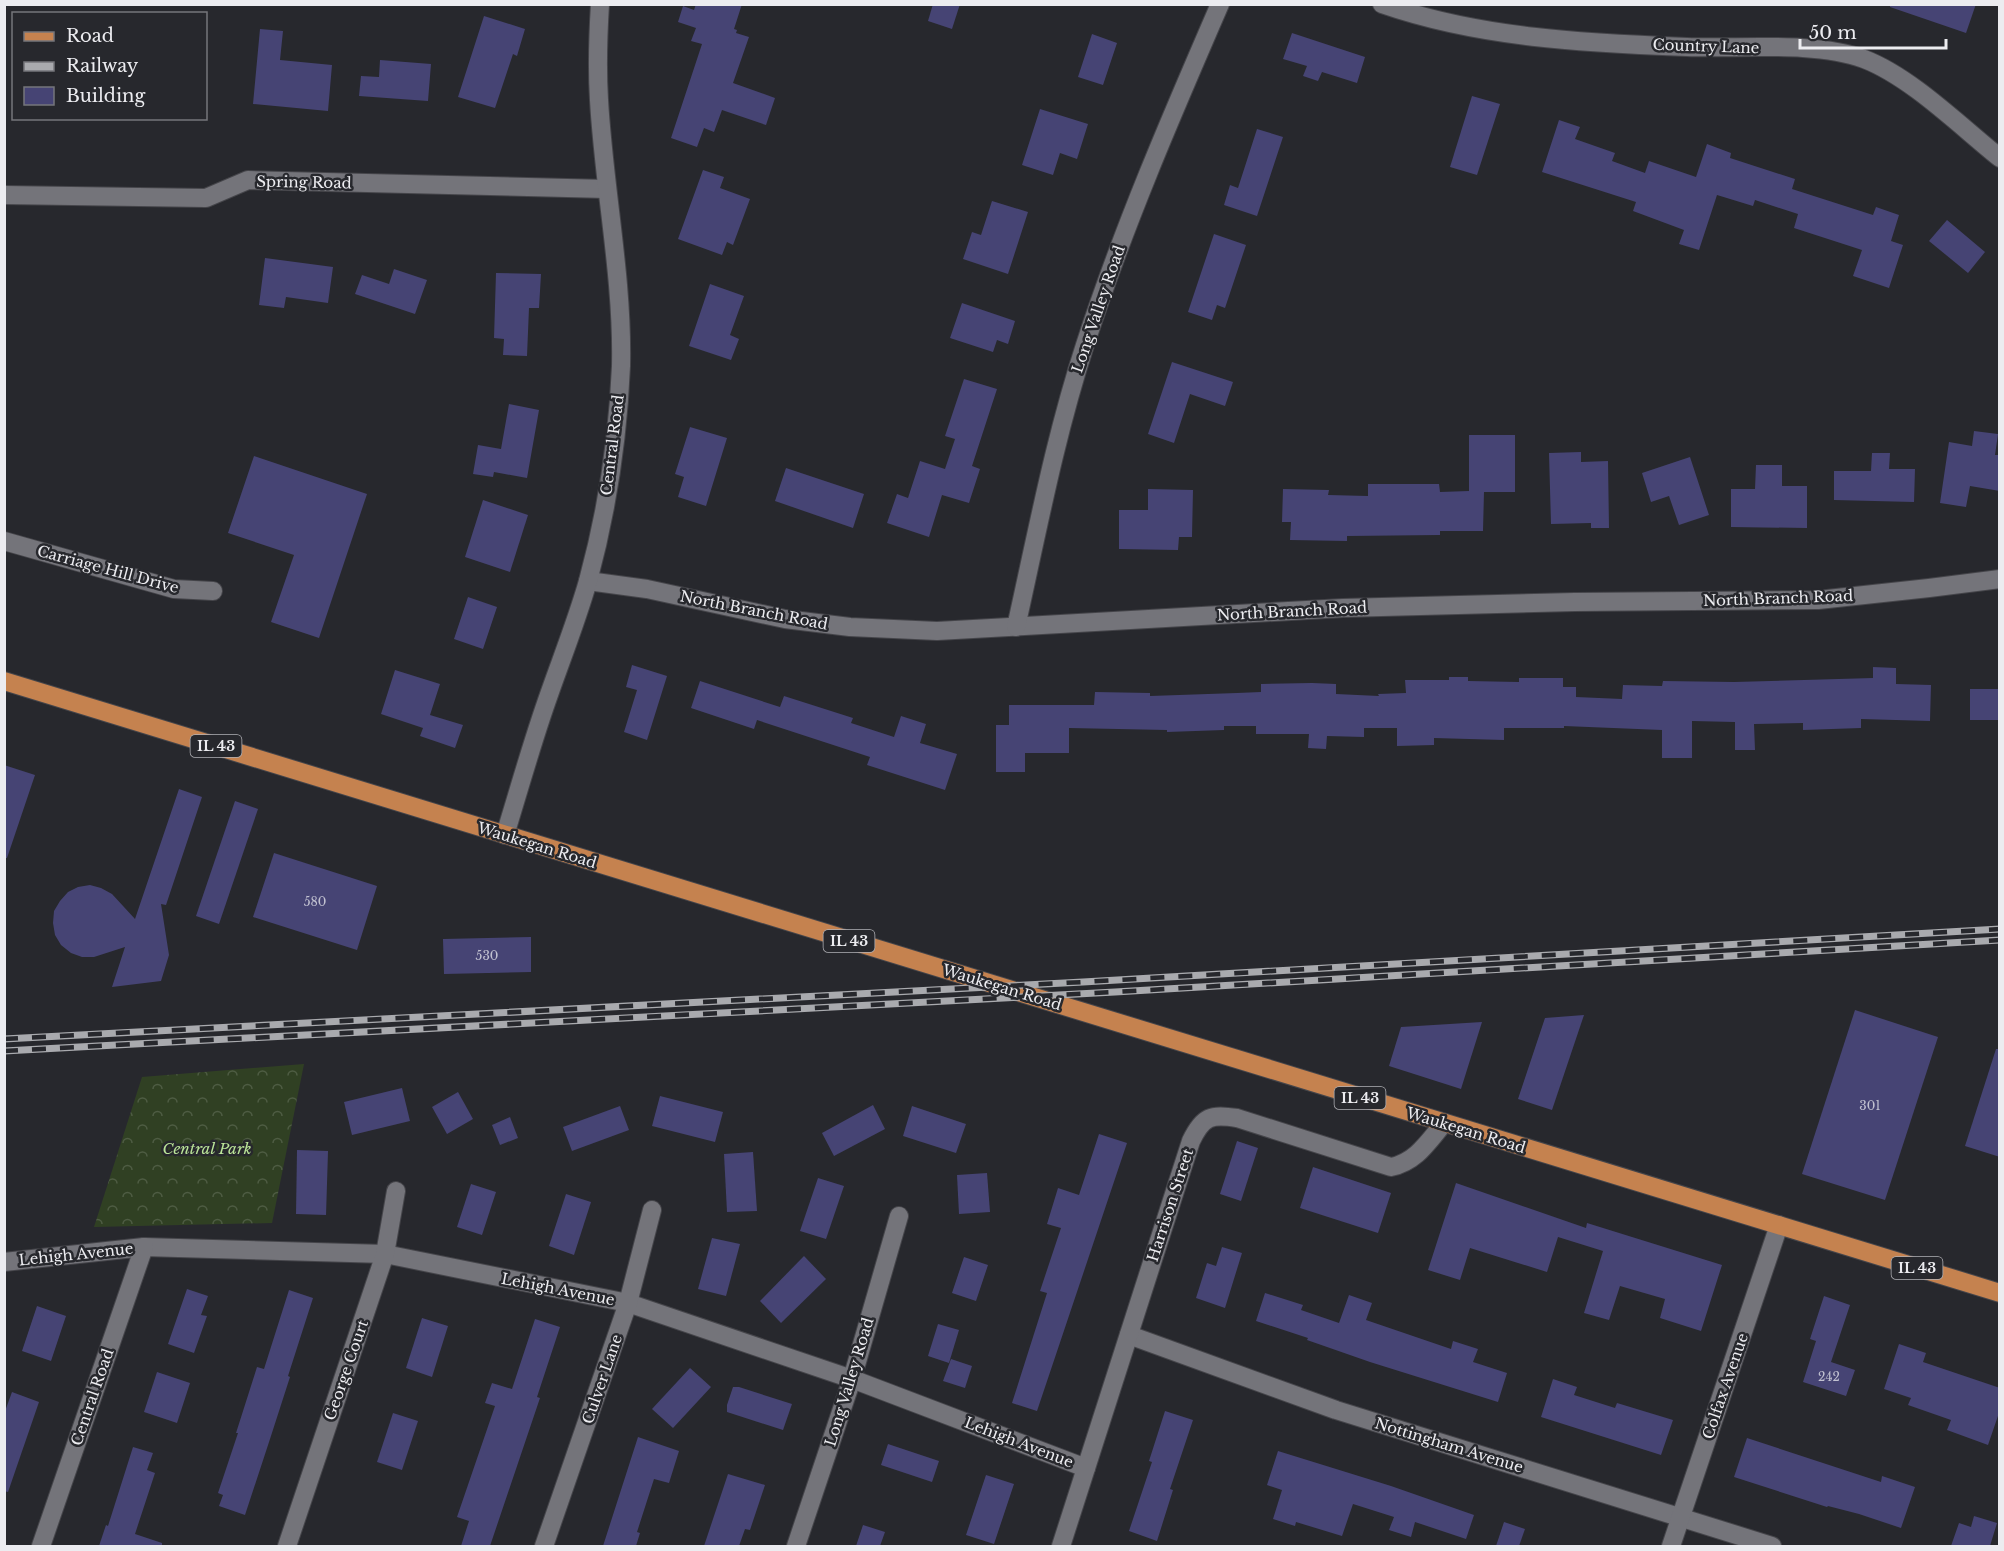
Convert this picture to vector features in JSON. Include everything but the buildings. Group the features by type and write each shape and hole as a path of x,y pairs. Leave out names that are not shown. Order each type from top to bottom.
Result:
{"main road":[{"name":"Waukegan Road","path":"4,681 2000,1293"}],"street":[{"name":"Central Road","path":"506,835 540,721 588,581 602,517 618,417 621,364 620,317 599,99 600,4"},
{"name":"Long Valley Road","path":"1016,627 1061,427 1084,346 1148,169 1220,4"},
{"name":"Country Lane","path":"1383,4 1460,26 1520,36 1687,47 1790,48 1833,52 1863,59 1887,70 1921,94 2000,158"},
{"name":"Spring Road","path":"4,195 206,198 248,180 607,189"},
{"name":"Carriage Hill Drive","path":"4,541 174,589 213,591"},
{"name":"North Branch Road","path":"588,581 647,589 785,619 850,627 937,631 1343,608 1575,602 1818,600 2000,579"},
{"name":"Harrison Street","path":"1061,1546 1191,1141 1198,1126 1209,1118 1222,1116 1237,1118 1391,1167 1412,1159 1443,1123"},
{"name":"George Court","path":"286,1546 385,1254 396,1191"},
{"name":"Culver Lane","path":"544,1546 628,1303 652,1210"},
{"name":"Long Valley Road","path":"796,1546 852,1379 899,1216"},
{"name":"Colfax Avenue","path":"1671,1546 1779,1225"},
{"name":"Central Road","path":"41,1546 144,1247"},
{"name":"Lehigh Avenue","path":"4,1262 144,1247 385,1254 628,1303 852,1379 1086,1468"},
{"name":"Nottingham Avenue","path":"1129,1335 1336,1410 1772,1546"}],"green space":[{"name":"Central Park","path":"304,1064 272,1223 94,1227 142,1077"}],"railway":[{"path":"4,1039 1083,982 2000,929"},
{"path":"4,1051 1115,992 2000,940"}]}
